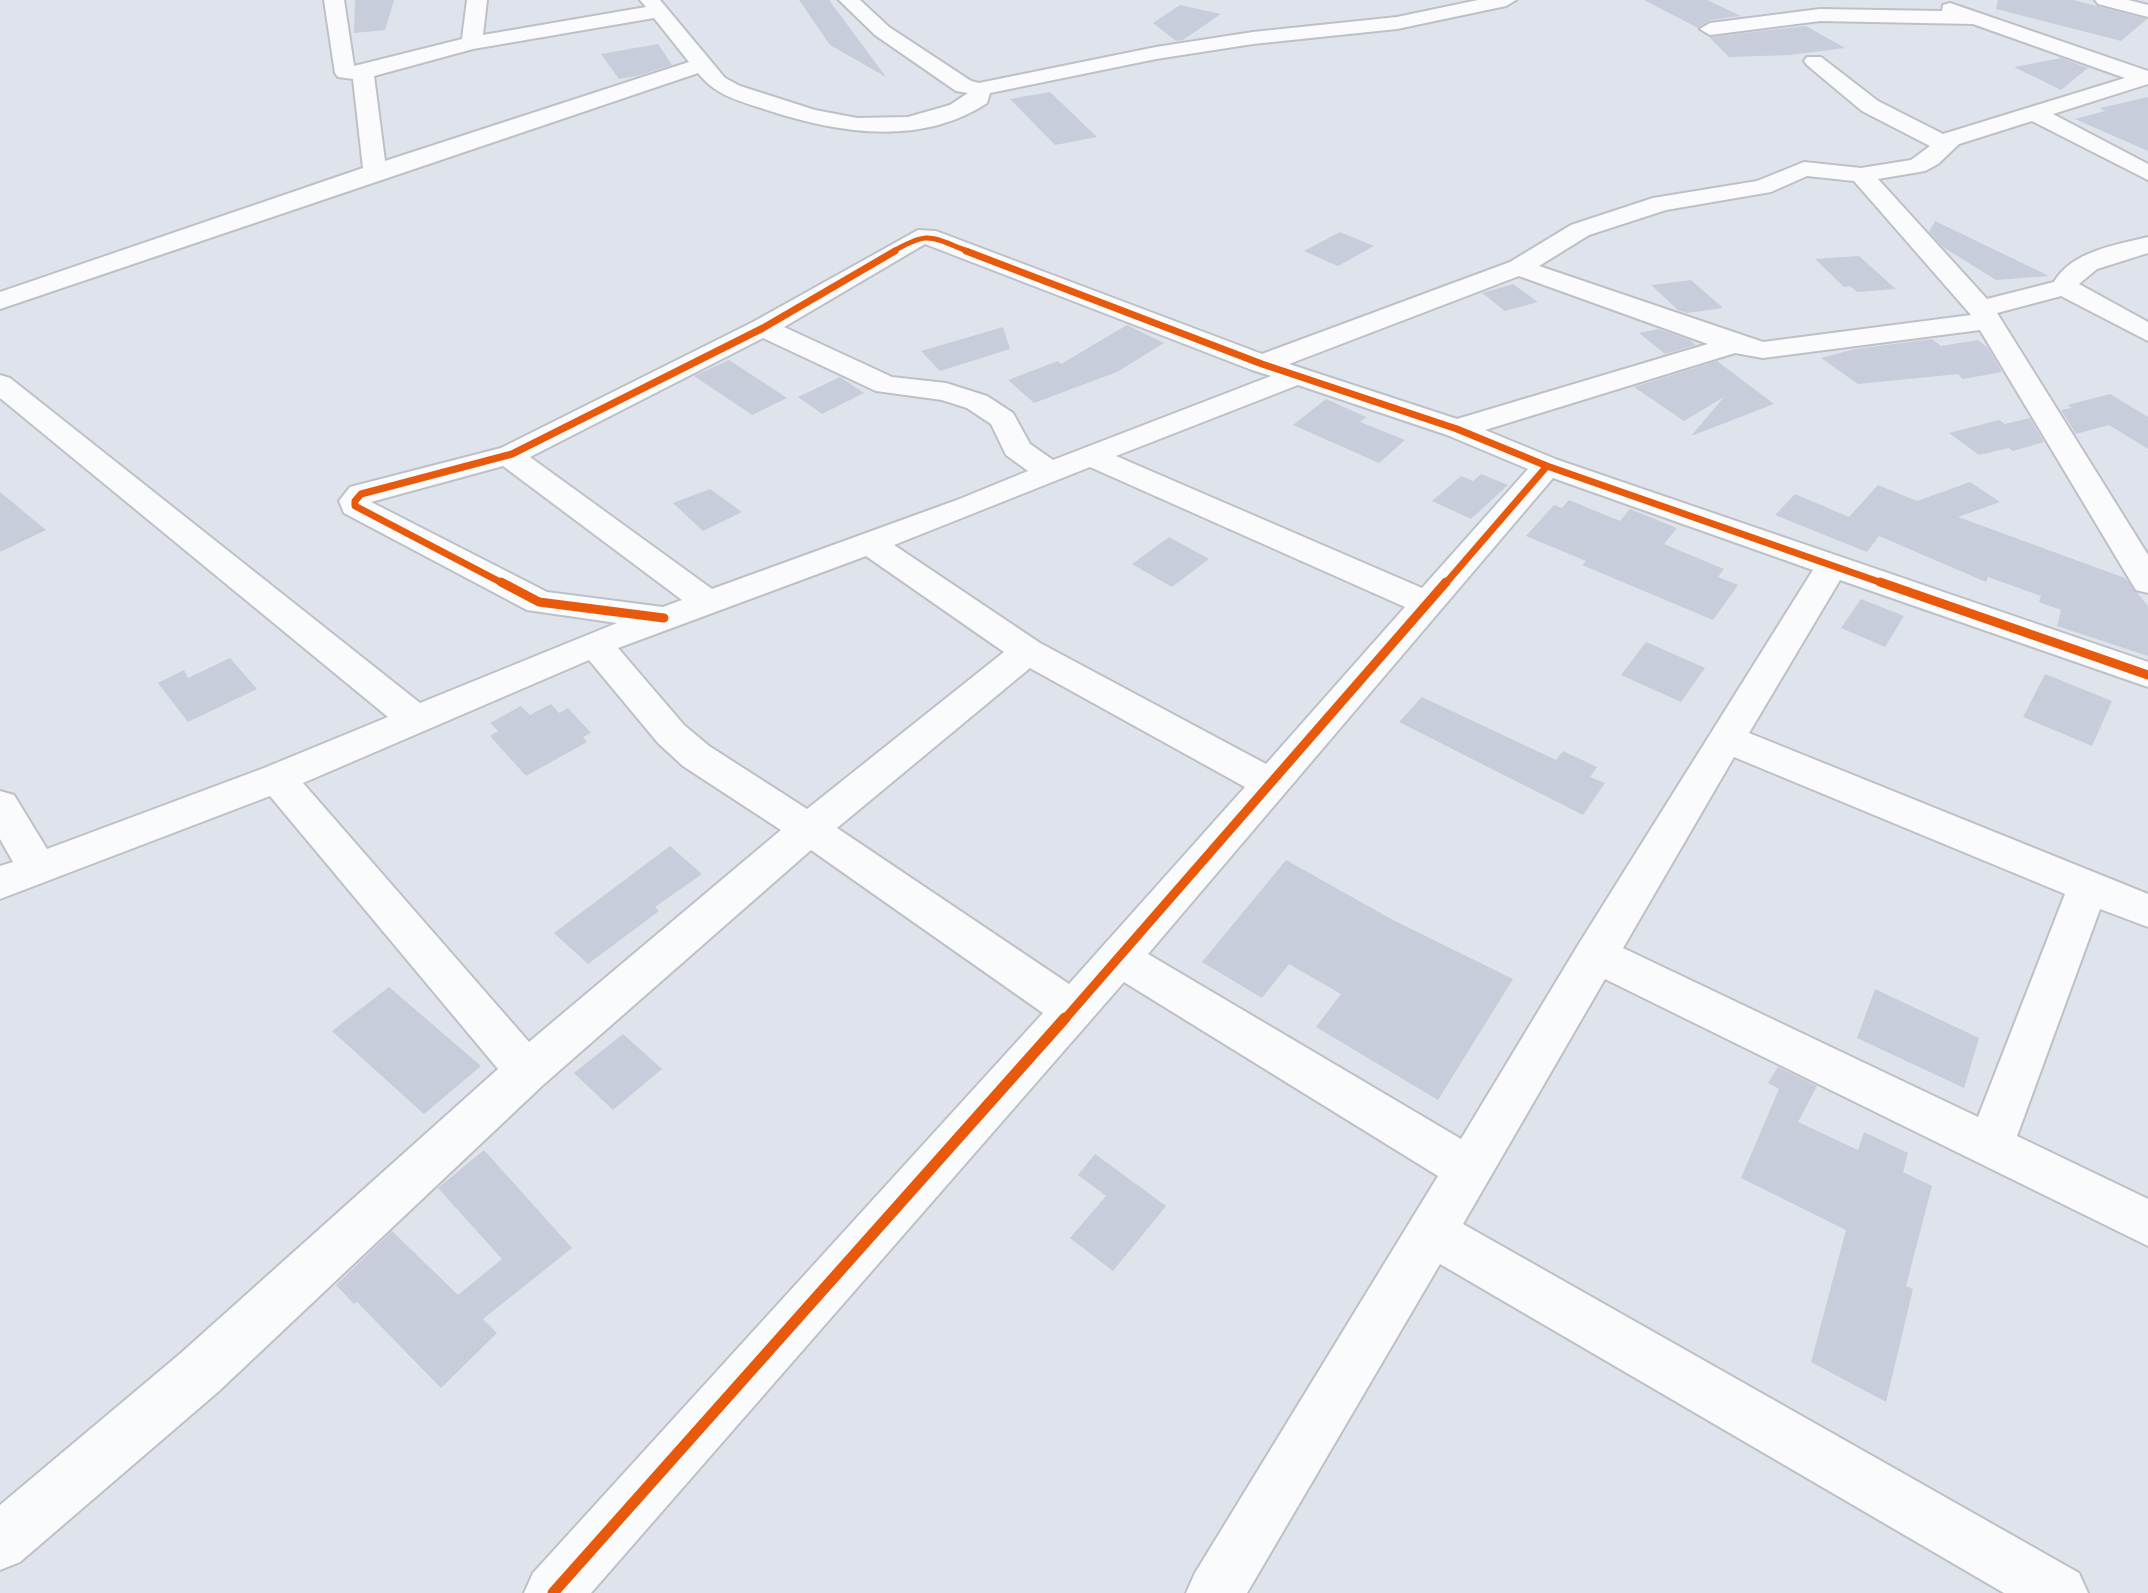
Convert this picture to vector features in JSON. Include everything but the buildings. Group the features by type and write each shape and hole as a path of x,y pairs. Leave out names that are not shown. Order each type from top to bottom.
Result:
{"street":[{"path":"334,0 345,73 363,72 472,43 654,6 717,83 732,91 830,122 874,128 911,125 951,112 979,98 979,89"},
{"path":"472,43 477,0"},
{"path":"849,0 882,31 964,86 979,89 1156,53 1253,38 1397,23 1506,0"},
{"path":"1931,0 1973,18 2069,48 2144,82"},
{"path":"2105,0 2148,10"},
{"path":"1710,29 1820,15 1973,18"},
{"path":"1814,61 1870,106 1944,144"},
{"path":"0,301 375,172 701,65"},
{"path":"363,72 375,172"},
{"path":"1262,364 1519,267 1580,230 1671,200 1763,187 1804,169 1861,175 1917,166 1930,159 1944,144 2035,113 2144,82"},
{"path":"2035,113 2148,173"},
{"path":"1861,175 1985,315 2148,582"},
{"path":"664,618 539,602 355,506 355,501 361,494 512,454 762,328 918,237 927,236 938,237 1262,364 1457,429 1547,466 2148,675"},
{"path":"2064,287 2066,281 2083,267 2148,245"},
{"path":"1519,267 1738,344 1763,350 1985,315 2064,287 2148,334"},
{"path":"762,328 887,385 946,392 977,401 1003,419 1017,449 1051,473"},
{"path":"1457,429 1646,369 1738,344"},
{"path":"0,883 277,778 595,644 870,544 1297,376"},
{"path":"0,384 416,720"},
{"path":"512,454 513,459 708,602"},
{"path":"1090,456 1427,603"},
{"path":"552,1593 1119,958 1547,466"},
{"path":"870,544 1028,651 1269,783"},
{"path":"1215,1593 1470,1170 1595,954 1832,564"},
{"path":"595,644 671,734 696,756 809,829 1071,1009"},
{"path":"0,1542 200,1373 527,1071 809,829 1028,651"},
{"path":"1726,738 2148,911"},
{"path":"277,778 527,1071"},
{"path":"0,805 38,869"},
{"path":"1990,1146 2088,886"},
{"path":"1595,954 2148,1223"},
{"path":"1119,958 1470,1170"},
{"path":"1432,1233 2059,1593"}],"cycle path":[{"path":"664,618 539,602 355,506 355,501 361,494 512,454 763,328 918,237 927,236 1262,364 1457,429 1547,466 2148,675"},
{"path":"553,1593 1119,958 1547,466"}]}
